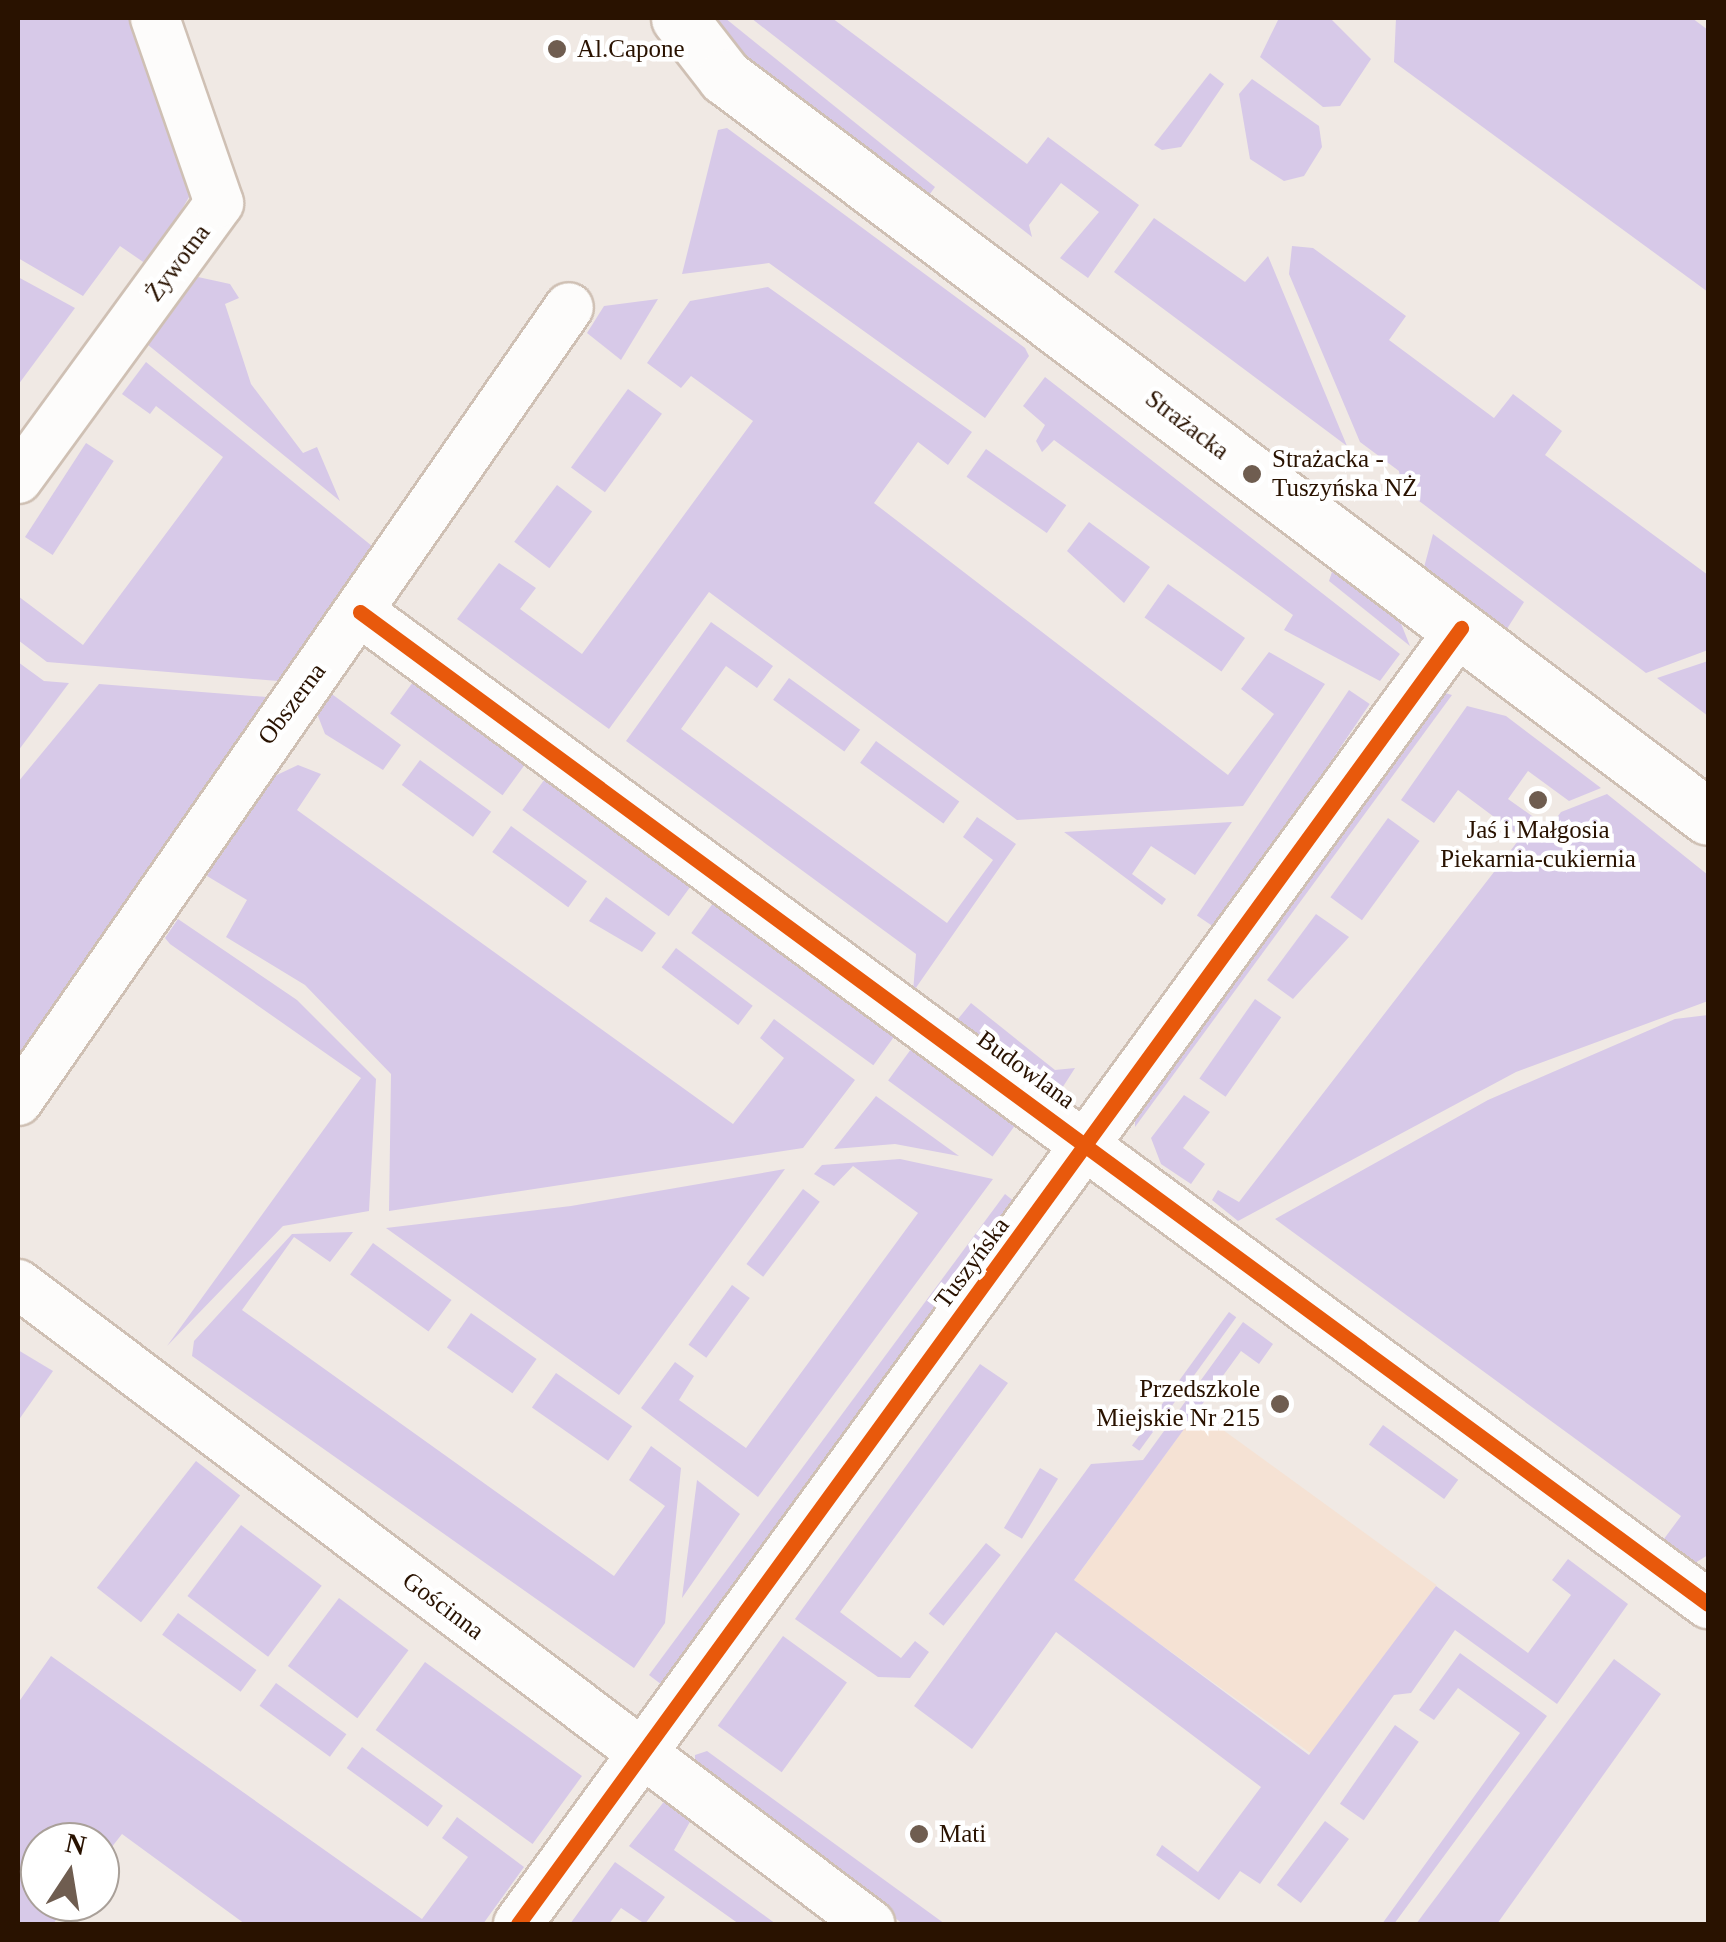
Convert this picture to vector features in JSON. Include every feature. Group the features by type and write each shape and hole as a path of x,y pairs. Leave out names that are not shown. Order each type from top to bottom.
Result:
{"street":[{"name":"Żywotna","path":"18,479 219,203 155,18"},
{"name":"Strażacka","path":"679,18 726,77 1708,817"},
{"name":"Obszerna","path":"18,1101 570,306"},
{"name":"Budowlana","path":"360,612 1708,1604"},
{"name":"Tuszyńska","path":"518,1924 1088,1148 1462,628"},
{"name":"Gościnna","path":"18,1284 870,1924"}],"shaded area":[{"path":"18,18 144,18 196,185 149,266 120,246 83,296 18,258"},
{"path":"708,18 725,18 935,187 927,198 734,50"},
{"path":"751,18 832,18 1027,164 1048,137 1139,205 1088,278 1060,258 1099,212 1061,183 1029,225 1032,237"},
{"path":"1279,18 1330,18 1371,59 1340,106 1323,107 1260,57"},
{"path":"1396,18 1692,18 1708,30 1708,292 1394,62"},
{"path":"1210,73 1224,84 1181,147 1162,150 1154,145"},
{"path":"1252,79 1319,126 1322,147 1304,176 1284,181 1250,159 1239,94"},
{"path":"727,128 1025,348 1029,356 985,418 769,263 682,274 718,130"},
{"path":"1154,218 1245,282 1268,256 1347,446 1114,272"},
{"path":"1292,246 1313,248 1406,316 1389,340 1494,418 1513,394 1562,431 1545,455 1708,575 1708,650 1646,673 1402,488 1399,471 1360,442 1289,274"},
{"path":"18,277 75,308 18,385"},
{"path":"198,277 230,284 239,298 225,304 251,384 303,453 317,447 340,501 142,340"},
{"path":"768,287 972,432 948,465 918,442 874,503 1228,775 1274,714 1241,689 1269,652 1325,684 1243,806 1017,820 709,592 609,729 457,619 499,563 536,588 520,609 582,654 753,421 691,376 681,388 647,363 690,301"},
{"path":"658,299 621,360 587,333 604,306"},
{"path":"146,362 383,555 290,682 47,662 18,640 18,596 83,645 223,457 156,406 150,414 122,394"},
{"path":"1045,377 1400,654 1380,681 1284,630 1293,615 1054,440 1042,452 1036,441 1045,425 1023,406"},
{"path":"628,389 662,414 605,492 571,467"},
{"path":"86,443 114,461 53,555 25,537"},
{"path":"986,449 1066,505 1047,533 966,477"},
{"path":"557,485 592,511 549,568 514,542"},
{"path":"1089,522 1150,567 1124,603 1067,551"},
{"path":"1433,534 1524,602 1505,632 1423,571"},
{"path":"1333,569 1400,621 1410,646 1329,581"},
{"path":"1168,584 1245,638 1221,672 1144,618"},
{"path":"711,622 773,666 757,688 726,666 681,729 947,923 993,860 963,837 977,817 1016,844 913,992 916,954 626,741"},
{"path":"1708,661 1708,716 1657,678"},
{"path":"18,662 44,681 69,683 18,751"},
{"path":"789,678 860,730 844,752 773,700"},
{"path":"413,682 525,764 503,795 390,714"},
{"path":"99,684 280,698 18,1084 18,782"},
{"path":"325,689 401,745 383,770 325,734 314,706"},
{"path":"1349,690 1370,704 1218,929 1197,915"},
{"path":"1442,692 1452,695 1135,1127 1135,1113"},
{"path":"1467,706 1506,716 1601,788 1569,801 1528,771 1508,799 1549,828 1561,812 1607,794 1708,875 1708,1001 1516,1072 1238,1221 1212,1200 1218,1190 1239,1202 1521,837 1458,790 1434,823 1401,800"},
{"path":"876,741 959,802 943,823 860,763"},
{"path":"420,760 491,812 473,837 402,785"},
{"path":"298,765 321,774 297,810 733,1124 784,1058 760,1038 774,1019 855,1080 803,1148 389,1211 391,1074 305,985 226,937 247,900 207,876 262,782"},
{"path":"547,776 693,882 669,916 522,810"},
{"path":"1388,818 1420,841 1362,920 1330,897"},
{"path":"1232,822 1195,875 1151,846 1132,874 1166,899 1162,905 1064,832"},
{"path":"511,826 587,881 568,907 492,852"},
{"path":"606,897 656,933 642,952 589,921"},
{"path":"716,899 898,1031 873,1065 691,933"},
{"path":"1316,914 1349,937 1293,999 1267,980"},
{"path":"178,919 297,1000 376,1079 369,1211 283,1226 167,1346 361,1078 170,944 165,938"},
{"path":"676,948 753,1006 738,1025 662,967"},
{"path":"1255,999 1281,1017 1226,1097 1199,1078"},
{"path":"971,1003 1055,1070 1075,1068 1057,1096 954,1024"},
{"path":"1708,1015 1708,1555 1677,1574 1652,1555 1681,1516 1275,1219 1488,1100 1675,1019"},
{"path":"914,1045 1018,1121 993,1156 888,1081"},
{"path":"1184,1095 1210,1112 1183,1148 1205,1164 1191,1184 1161,1164 1151,1138"},
{"path":"876,1096 959,1156 895,1144 834,1149"},
{"path":"900,1159 993,1179 758,1497 641,1408 675,1362 694,1376 679,1400 746,1448 918,1213 853,1166 834,1186 814,1174 822,1165"},
{"path":"785,1169 619,1395 386,1228 571,1206"},
{"path":"803,1189 820,1202 763,1277 746,1264"},
{"path":"1005,1194 1015,1202 662,1685 649,1675"},
{"path":"353,1232 330,1262 294,1237 242,1310 614,1576 665,1506 629,1480 651,1446 681,1468 665,1623 634,1668 192,1356 194,1341 292,1234"},
{"path":"373,1243 451,1300 429,1332 350,1275"},
{"path":"732,1285 750,1298 706,1358 689,1345"},
{"path":"1229,1312 1236,1317 1139,1451 1132,1445"},
{"path":"471,1313 537,1359 512,1393 447,1347"},
{"path":"1243,1322 1273,1344 1259,1364 1241,1351 1074,1580 1309,1755 1436,1586 1528,1653 1571,1595 1552,1580 1568,1559 1628,1604 1557,1704 1455,1630 1411,1693 1394,1695 1260,1884 1240,1871 1219,1900 1156,1855 1162,1845 1198,1872 1261,1787 1056,1632 972,1749 914,1706 1091,1464 1143,1460"},
{"path":"18,1350 53,1371 18,1421"},
{"path":"980,1364 1008,1383 840,1612 901,1658 915,1641 929,1652 910,1678 878,1677 795,1619"},
{"path":"556,1373 632,1426 608,1461 532,1407"},
{"path":"1197,1411 1436,1585 1313,1755 1074,1581"},
{"path":"1383,1425 1458,1480 1444,1499 1369,1444"},
{"path":"196,1461 240,1495 141,1622 97,1588"},
{"path":"1040,1468 1058,1479 1022,1539 1004,1528"},
{"path":"697,1480 740,1514 682,1598"},
{"path":"241,1525 322,1586 268,1657 187,1596"},
{"path":"986,1543 1001,1555 943,1626 929,1614"},
{"path":"339,1598 408,1650 357,1718 288,1666"},
{"path":"178,1613 256,1670 241,1692 162,1635"},
{"path":"783,1636 847,1682 782,1772 718,1726"},
{"path":"1460,1653 1547,1716 1394,1924 1382,1924 1520,1733 1458,1688 1434,1720 1419,1710"},
{"path":"51,1656 422,1919 468,1857 442,1838 457,1817 524,1867 483,1924 245,1924 122,1834 120,1837 120,1822 20,1822 20,1922 55,1922 18,1924 18,1703"},
{"path":"1614,1659 1661,1694 1497,1924 1416,1924"},
{"path":"425,1662 582,1776 533,1844 376,1730"},
{"path":"276,1683 346,1734 330,1757 260,1706"},
{"path":"1395,1725 1419,1742 1364,1820 1340,1804"},
{"path":"362,1747 443,1806 428,1827 347,1768"},
{"path":"707,1751 945,1924 903,1924 695,1768 695,1755"},
{"path":"670,1794 695,1813 674,1850 776,1924 739,1924 629,1846"},
{"path":"1325,1821 1349,1839 1301,1903 1277,1885"},
{"path":"615,1862 665,1897 645,1924 621,1908 609,1924 570,1924"}],"cycle path":[{"path":"360,612 1708,1604"},
{"path":"518,1924 1461,628"}],"place":[{"name":"Al.Capone","path":"557,49"},
{"name":"Strażacka - Tuszyńska NŻ","path":"1252,474"},
{"name":"Jaś i Małgosia Piekarnia-cukiernia","path":"1538,800"},
{"name":"Przedszkole Miejskie Nr 215","path":"1280,1404"},
{"name":"Mati","path":"919,1834"}]}
